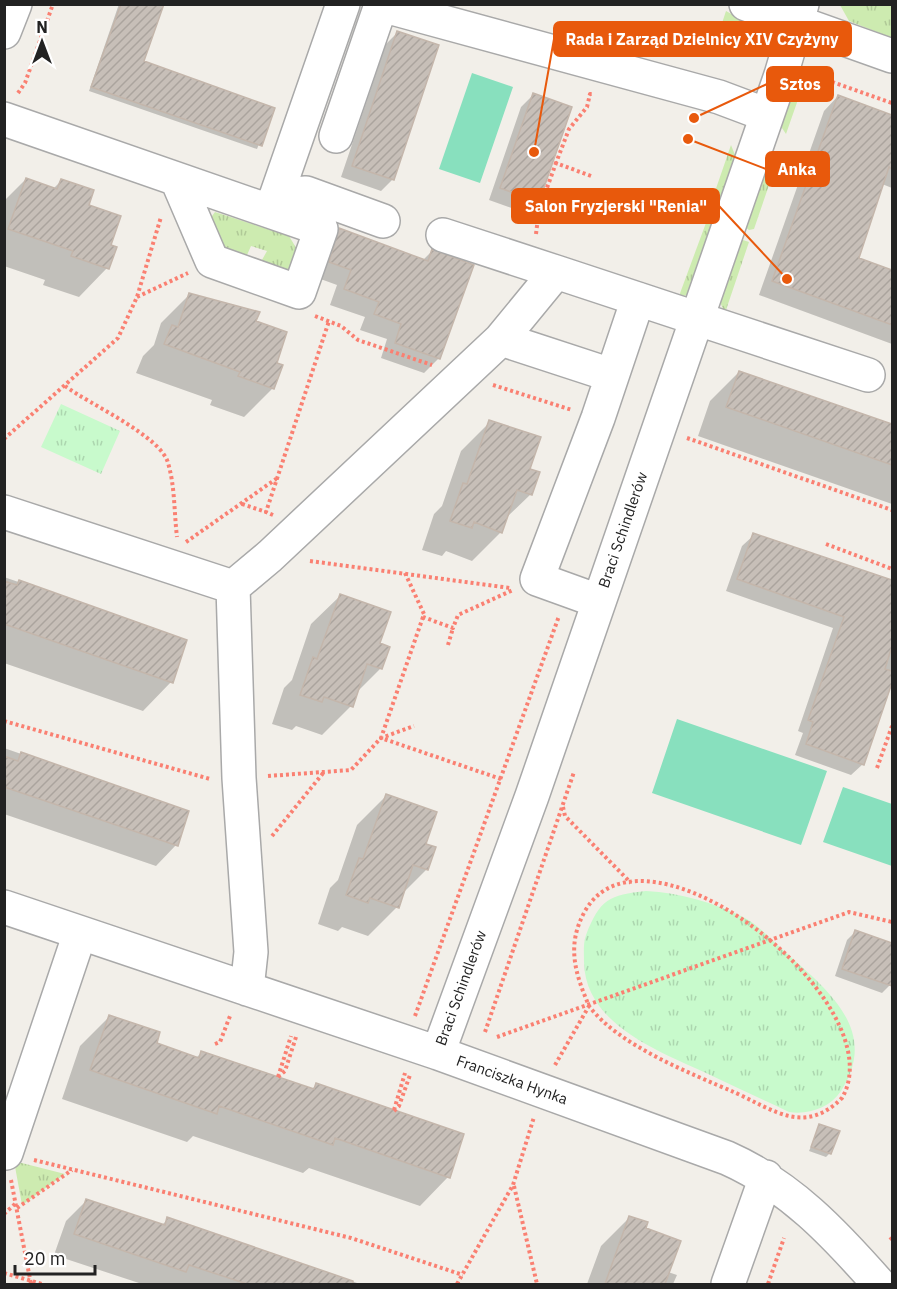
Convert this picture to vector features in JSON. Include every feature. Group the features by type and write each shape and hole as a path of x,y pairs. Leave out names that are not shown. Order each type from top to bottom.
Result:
{"street":[{"path":"4,32 15,4"},
{"path":"274,204 343,4"},
{"path":"746,4 800,14 892,56"},
{"path":"336,136 381,5 719,97 767,115"},
{"name":"Braci Schindlerów","path":"438,1053 532,796 800,14"},
{"path":"10,109 178,182 274,204 321,229 299,292 212,261 178,182"},
{"path":"274,204 306,193 383,221"},
{"path":"443,235 868,375"},
{"path":"233,587 270,556 501,339 544,268"},
{"path":"598,600 525,584 598,418 638,299"},
{"path":"501,339 611,375"},
{"path":"4,512 233,587"},
{"path":"233,587 239,778 247,866 251,952 239,1002"},
{"name":"Franciszka Hynka","path":"4,907 80,933 239,1002 438,1053 727,1158 766,1177 795,1198 843,1243 879,1284"},
{"path":"6,1153 80,933"},
{"path":"729,1284 766,1177"}],"path":[{"path":"10,109 25,83 53,4"},
{"path":"815,76 892,103"},
{"path":"544,268 539,210 554,162 568,129 587,106 590,94 596,96"},
{"path":"554,162 591,176"},
{"path":"4,439 118,338 137,297 165,204 178,182"},
{"path":"137,297 212,261"},
{"path":"299,292 294,308 341,326 358,340 462,376 598,418"},
{"path":"266,512 329,321"},
{"path":"65,386 86,401 138,429 168,460 177,538 182,544 277,479"},
{"path":"686,438 892,510"},
{"path":"242,504 303,525"},
{"path":"826,544 892,569"},
{"path":"270,556 525,584"},
{"path":"404,572 424,614 381,738 501,779"},
{"path":"448,645 458,615 525,584"},
{"path":"423,617 453,628"},
{"path":"877,768 892,726"},
{"path":"247,866 325,772"},
{"path":"563,807 565,816 632,883"},
{"path":"723,900 693,888 674,884 632,883 611,888 597,895 585,912 576,933 573,963 589,1006 598,1017 649,1053 788,1117 807,1118 826,1112 845,1096 852,1086"},
{"path":"497,1037 849,912 892,922"},
{"path":"773,930 789,944"},
{"path":"215,1044 220,1042 239,1002"},
{"path":"551,1073 589,1006"},
{"path":"291,1036 278,1077 285,1071 296,1037"},
{"path":"407,1074 399,1106 394,1111 407,1074"},
{"path":"457,1284 513,1185 537,1110"},
{"path":"31,1283 6,1153 351,1238 463,1275"},
{"path":"4,1214 72,1170"},
{"path":"513,1185 537,1284"},
{"path":"768,1284 784,1238"},
{"path":"4,1273 31,1283 42,1284"}],"green space":[{"path":"840,5 892,5 892,38 849,21"},
{"path":"726,11 757,28 760,32 757,42 720,29"},
{"path":"472,73 513,87 480,183 439,169"},
{"path":"790,87 801,91 786,134 778,122"},
{"path":"731,145 737,160 722,210 711,203"},
{"path":"777,151 780,153 754,229 749,230 745,227 770,153"},
{"path":"215,212 289,236 298,251 292,267 285,271 258,267 267,251 251,246 247,255 251,257 248,264 222,253 209,220"},
{"path":"710,212 719,216 692,295 679,296"},
{"path":"740,239 749,242 725,313 719,300"},
{"path":"61,404 120,431 101,474 41,447"},
{"path":"677,719 827,771 801,845 652,793"},
{"path":"843,787 892,804 892,866 823,842"},
{"path":"646,891 696,899 749,920 832,997 844,1013 852,1031 855,1049 852,1069 841,1091 831,1102 811,1111 789,1112 647,1045 610,1019 597,1002 588,984 584,962 585,938 596,914 607,901 623,894"},
{"path":"14,1161 65,1174 22,1205"}],"building":[{"path":"121,4 164,4 144,61 275,108 262,146 91,87"},
{"path":"397,31 439,45 394,180 352,166"},
{"path":"533,93 572,107 539,202 500,188"},
{"path":"838,95 892,115 892,169 889,167 859,258 892,270 892,325 772,281"},
{"path":"26,178 57,189 61,179 94,190 89,205 121,216 111,245 117,247 109,269 71,256 73,251 8,229"},
{"path":"339,228 428,261 432,249 474,265 440,359 395,343 401,324 374,314 379,302 344,289 351,270 329,262"},
{"path":"189,293 260,312 256,321 287,332 277,363 283,365 274,389 238,376 240,372 164,344 172,325 178,327"},
{"path":"739,371 892,424 892,465 726,407"},
{"path":"489,420 541,437 530,469 540,472 532,495 517,490 502,533 474,522 472,528 450,521 463,483 467,484"},
{"path":"753,533 892,580 892,646 885,669 892,671 892,683 864,765 806,744 813,722 808,720 844,617 737,579"},
{"path":"19,580 187,640 173,683 4,624 4,581 17,585"},
{"path":"340,594 391,612 380,643 390,647 382,669 367,664 353,707 324,697 322,702 300,695 313,657 317,659"},
{"path":"21,752 189,811 178,846 4,787 4,756 18,761"},
{"path":"386,794 437,812 426,844 436,847 428,870 413,865 399,908 370,898 368,903 346,895 359,858 363,859"},
{"path":"855,930 892,943 892,986 842,969"},
{"path":"109,1015 160,1032 157,1043 199,1058 201,1051 314,1089 316,1083 464,1134 450,1178 335,1138 333,1145 219,1106 217,1114 90,1070"},
{"path":"819,1124 840,1131 831,1154 811,1147"},
{"path":"86,1199 165,1225 167,1217 353,1281 353,1284 247,1284 189,1265 186,1272 74,1234"},
{"path":"629,1216 648,1222 646,1228 681,1241 665,1284 605,1284"}],"place":[{"name":"Sztos","path":"694,118"},
{"name":"Anka","path":"688,139"},
{"name":"Rada i Zarząd Dzielnicy XIV Czyżyny","path":"534,152"},
{"name":"Salon Fryzjerski \"Renia\"","path":"787,279"}]}
